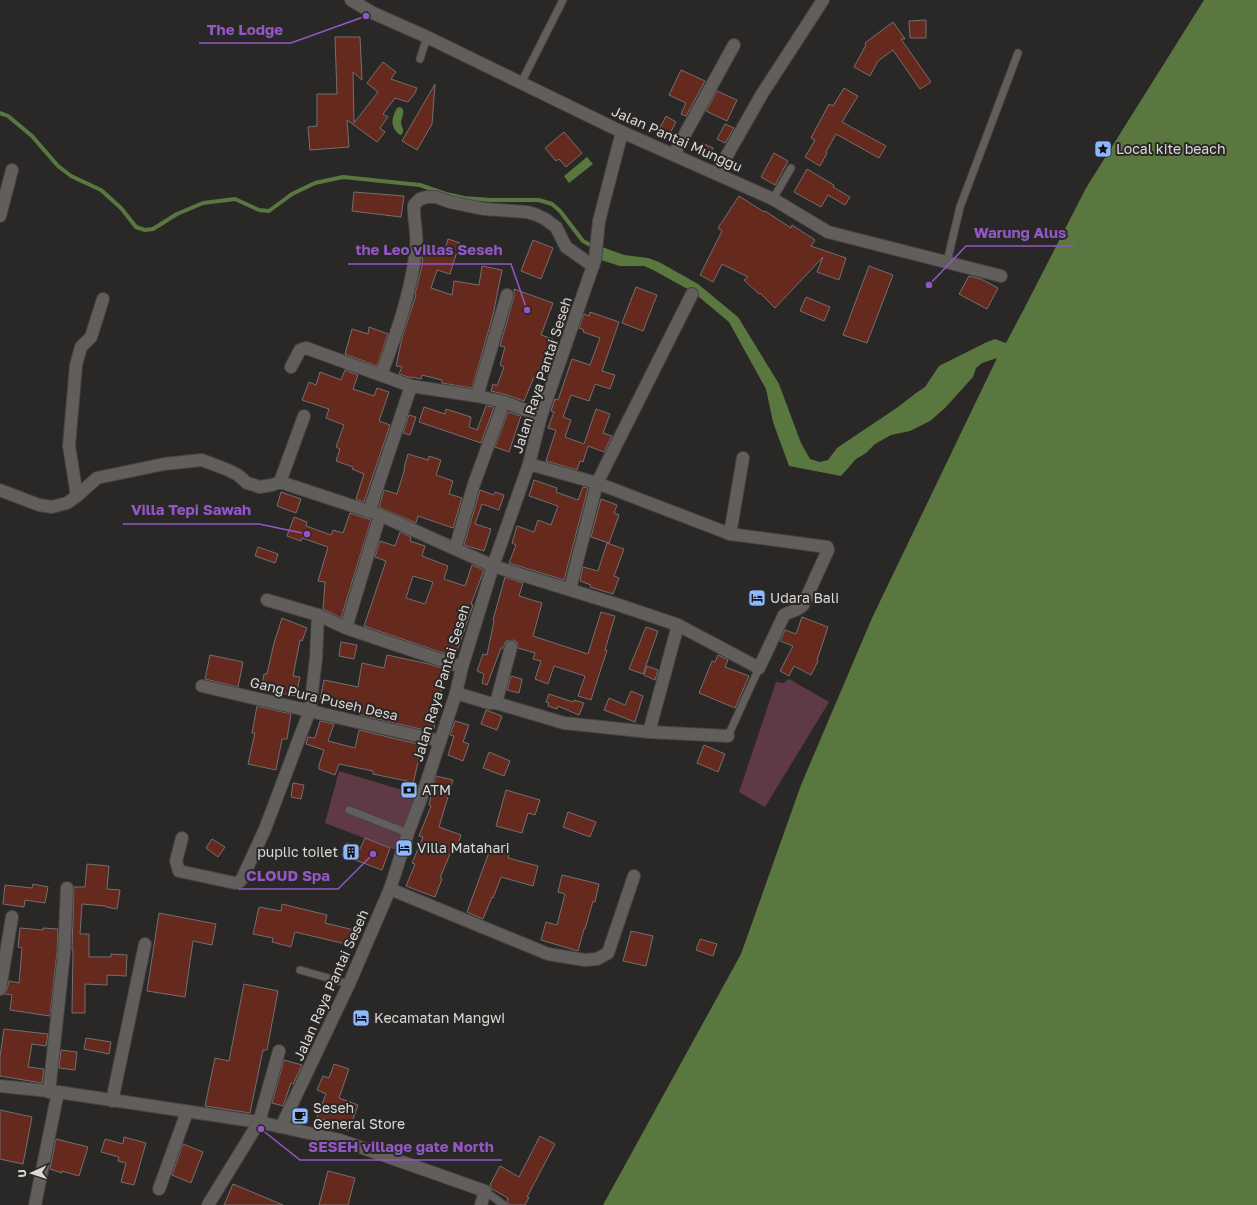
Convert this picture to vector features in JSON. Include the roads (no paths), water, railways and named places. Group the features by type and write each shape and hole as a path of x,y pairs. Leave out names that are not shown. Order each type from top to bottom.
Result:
{"street":[{"name":"Jalan Pantai Munggu","path":"351,0 373,13 427,37 622,132 773,199 828,232 1001,276"},
{"path":"717,173 762,94 823,0"},
{"path":"674,154 734,45"},
{"name":"Jalan Raya Pantai Seseh","path":"281,1127 349,984 390,889 422,796 457,689 462,667 493,566 529,464 542,416 594,263 599,221 622,132"},
{"path":"0,216 12,170"},
{"path":"381,375 397,332 410,280 416,247 414,205 420,200 427,197 436,197 476,208 527,212 537,215 545,218 556,227 566,247 594,263"},
{"path":"570,590 597,483 692,294"},
{"path":"477,396 507,295"},
{"path":"77,496 69,446 76,365 81,347 91,337 103,300"},
{"path":"291,366 300,350 306,348 411,386 477,396 504,402 542,416"},
{"path":"346,628 374,514 411,386"},
{"path":"455,549 474,484 504,402"},
{"path":"280,482 304,416"},
{"path":"730,534 743,458"},
{"path":"0,490 39,505 52,507 67,503 97,478 164,464 202,460 238,475 247,483 254,486 259,487 272,485 280,482 374,514 493,566 678,625 759,668 784,615 787,612 803,605 828,549 730,534 597,483 529,464"},
{"path":"267,600 318,615 346,628 462,667"},
{"path":"182,838 176,860 179,871 235,884 242,879 265,828 310,710 316,658 318,615"},
{"path":"649,732 678,625"},
{"path":"496,703 511,647"},
{"name":"Gang Pura Puseh Desa","path":"202,686 440,741"},
{"path":"457,689 489,703 496,703 564,723 649,732 728,736"},
{"path":"390,889 548,954 585,960 596,959 608,953 634,876"},
{"path":"35,1205 53,1092 64,952 67,888"},
{"path":"0,989 12,917"},
{"path":"112,1101 145,944"},
{"path":"208,1205 259,1122 280,1052"},
{"path":"0,1086 53,1092 259,1122 340,1140 485,1191 481,1205"},
{"path":"159,1189 187,1112"}],"lane":[{"path":"521,83 563,0"},
{"path":"420,59 427,37"},
{"path":"947,262 960,207 1018,53"},
{"path":"773,199 792,168"},
{"path":"728,736 759,668"},
{"path":"349,810 408,833"},
{"path":"300,970 349,984"},
{"path":"485,1191 504,1205"}],"waterway":[{"path":"0,113 8,116 32,136 58,166 71,176 101,190 121,208 136,227 145,230 153,229 177,214 203,203 235,199 259,210 269,211 292,194 315,183 343,177 420,185 446,194 464,198 490,200 539,200 552,204 560,211 583,241 594,247"}],"place":[{"name":"The Lodge","path":"366,16"},
{"name":"Local kite beach","path":"1103,149"},
{"name":"Warung Alus","path":"929,285"},
{"name":"the Leo villas Seseh","path":"527,310"},
{"name":"Villa Tepi Sawah","path":"307,534"},
{"name":"Udara Bali","path":"757,598"},
{"name":"ATM","path":"409,790"},
{"name":"Villa Matahari","path":"404,848"},
{"name":"puplic toilet","path":"351,852"},
{"name":"CLOUD Spa","path":"373,854"},
{"name":"Kecamatan Mangwi","path":"361,1018"},
{"name":"Seseh General Store","path":"300,1116"},
{"name":"SESEH village gate North","path":"261,1129"}]}
